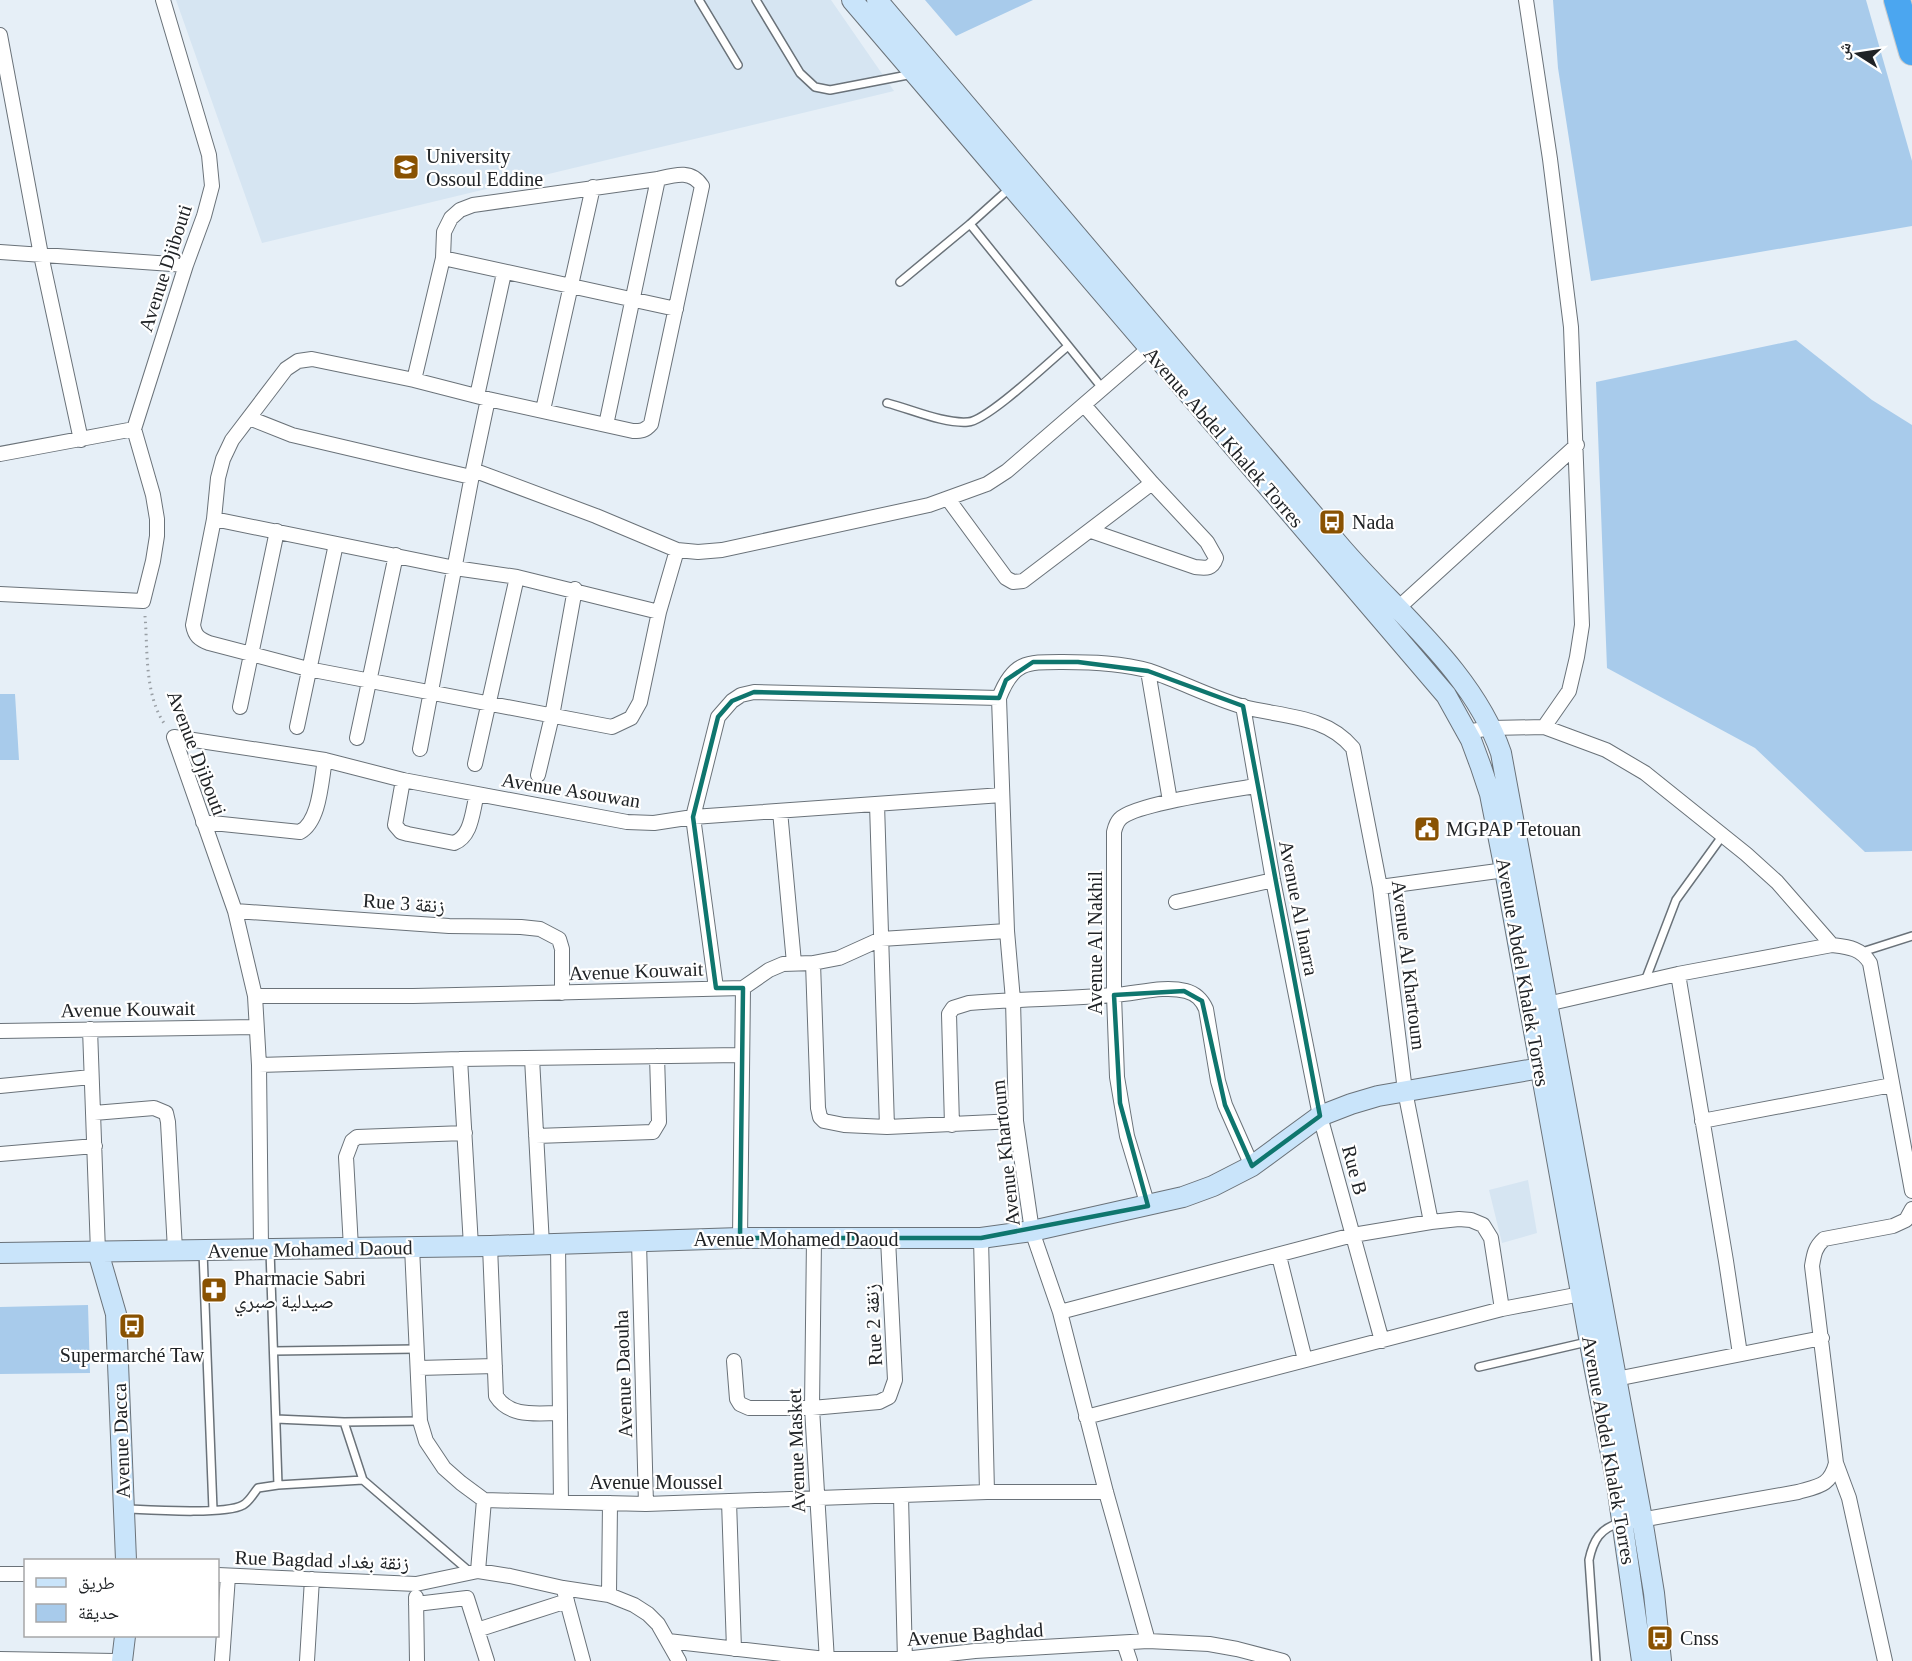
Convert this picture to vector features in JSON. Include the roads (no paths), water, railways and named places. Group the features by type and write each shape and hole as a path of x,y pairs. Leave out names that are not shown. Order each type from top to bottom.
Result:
{"highway":[{"path":"1897,0 1912,52"}],"main road":[{"name":"Avenue Abdel Khalek Torres","path":"852,0 915,74 1018,180"},
{"name":"Avenue Abdel Khalek Torres","path":"878,0 1018,180 1432,677 1446,695 1467,732 1490,794 1616,1379 1633,1521 1642,1661"},
{"name":"Avenue Abdel Khalek Torres","path":"1155,342 1463,682 1477,700 1501,753 1547,1004 1549,1066 1581,1294 1633,1521 1654,1593 1661,1661"},
{"name":"Avenue Mohamed Daoud","path":"0,1253 550,1245 740,1238 981,1238 1032,1231 1183,1197 1213,1186 1252,1166 1320,1116 1351,1104 1405,1091 1549,1066"},
{"name":"Avenue Dacca","path":"98,1252 116,1314 126,1559"},
{"path":"122,1661 125,1637"}],"street":[{"name":"Avenue Djibouti","path":"134,429 212,186 209,155 162,0"},
{"path":"1526,0 1550,159 1571,327 1582,625 1578,657 1569,691 1544,727"},
{"path":"0,35 41,255 81,440"},
{"path":"414,380 442,258 444,232 451,218 460,210 473,205 682,174 698,180 702,186 651,424 642,431 312,359 298,361 286,369 232,440 223,459 218,478 214,519 193,625 198,638 209,643 308,669 612,727 631,718 640,702 659,612 677,550"},
{"path":"606,424 658,179"},
{"path":"543,410 593,187"},
{"path":"0,252 186,265"},
{"path":"442,258 676,309"},
{"path":"420,749 472,474 504,273"},
{"path":"249,418 291,435 472,474 596,516 677,550 698,552 722,550 929,506 987,484 1007,471 1155,342"},
{"path":"1084,405 1207,542 1216,558 1214,565 1209,568 1195,567 1091,531"},
{"path":"0,454 134,429 153,495 157,519 153,561 143,601 0,594"},
{"path":"1397,609 1577,445"},
{"path":"948,499 1006,578 1014,582 1023,581 1031,576 1152,483"},
{"path":"214,519 455,568 517,577 659,612"},
{"path":"240,707 277,531"},
{"path":"297,727 336,544"},
{"path":"357,738 396,555"},
{"path":"475,764 517,577"},
{"path":"538,775 552,716 575,590"},
{"path":"716,988 693,817 718,717 732,700 741,694 754,692 999,698 1006,680 1014,671 1033,662 1114,663 1148,671 1243,706"},
{"path":"1148,671 1170,801"},
{"name":"Avenue Khartoum","path":"999,698 1016,1121 1032,1231 1060,1312 1106,1492 1149,1641"},
{"name":"Avenue Al Khartoum","path":"1243,706 1327,726 1344,737 1353,748 1359,768 1380,887 1405,1091 1431,1222"},
{"name":"Avenue Al Inarra","path":"1243,706 1273,880 1320,1116"},
{"path":"1467,732 1491,728 1544,727 1606,750 1625,761 1645,773 1723,835 1777,882 1832,945"},
{"name":"Avenue Djibouti","path":"174,737 234,911 255,996 266,1248"},
{"name":"Avenue Asouwan","path":"174,737 325,760 403,780 627,822 654,823 693,817 1002,795"},
{"path":"203,822 300,832 308,827 314,818 325,760"},
{"path":"403,780 395,825 401,832 454,843 467,834 477,794"},
{"name":"Avenue Al Nakhil","path":"1148,1206 1127,1136 1117,1077 1114,995 1114,832 1120,818 1170,801 1256,786"},
{"path":"877,804 887,1127"},
{"path":"780,811 794,963"},
{"path":"1380,887 1505,870"},
{"path":"1176,902 1273,880"},
{"name":"Rue 3 زنقة","path":"234,911 449,926 540,929 558,939 562,950 562,993"},
{"path":"740,1238 743,988 769,970 783,964 813,963 839,958 881,939 1007,931"},
{"path":"1547,1004 1677,974 1832,945 1862,952 1870,963 1912,1191"},
{"path":"813,963 820,1117 830,1123 887,1127 1016,1121"},
{"path":"1677,974 1740,1354"},
{"name":"Avenue Kouwait","path":"255,996 562,993 743,988"},
{"path":"952,1125 949,1014 953,1008 960,1005 1012,1000 1114,995 1156,990 1184,991 1194,994 1202,1001 1206,1009 1218,1081 1225,1106 1252,1166"},
{"name":"Avenue Kouwait","path":"0,1031 256,1027"},
{"path":"90,1029 98,1252"},
{"path":"259,1065 460,1059 741,1055"},
{"path":"536,1136 652,1132 659,1122 657,1056"},
{"path":"532,1058 536,1136 550,1245 560,1413 561,1502"},
{"path":"460,1059 465,1133 481,1246 495,1366 496,1396 502,1405 518,1412 560,1413"},
{"path":"0,1086 91,1077"},
{"path":"1702,1121 1892,1085"},
{"path":"94,1113 154,1108 166,1113 175,1250"},
{"name":"Rue B","path":"1320,1116 1382,1341"},
{"path":"351,1248 346,1157 352,1141 357,1137 465,1133"},
{"path":"0,1154 95,1146"},
{"path":"1885,1661 1849,1498 1836,1463 1812,1266 1814,1252 1824,1239 1893,1226 1906,1220 1912,1209"},
{"path":"1060,1312 1353,1235 1459,1219 1471,1220 1483,1226 1491,1238 1502,1309"},
{"path":"981,1238 987,1492"},
{"name":"Avenue Masket","path":"813,1239 812,1408 826,1660"},
{"name":"Rue 2 زنقة","path":"812,1408 879,1402 888,1397 895,1380 888,1239"},
{"name":"Avenue Daouha","path":"639,1242 646,1504"},
{"path":"412,1247 420,1421 426,1441 444,1468 484,1500 474,1572"},
{"path":"1279,1256 1305,1360"},
{"path":"1086,1417 1502,1309 1581,1294"},
{"path":"1616,1379 1822,1338"},
{"path":"734,1361 737,1399 740,1404 749,1408 812,1408"},
{"path":"418,1368 495,1366"},
{"path":"1633,1521 1798,1492 1822,1485 1830,1479 1836,1463"},
{"name":"Avenue Moussel","path":"484,1500 646,1504 987,1492 1106,1492"},
{"path":"901,1496 905,1660"},
{"path":"729,1502 734,1649"},
{"path":"609,1595 610,1503"},
{"name":"Rue Bagdad زنقة بغداد","path":"223,1575 416,1584 474,1572 565,1595 609,1595 634,1605 648,1614 658,1624 678,1661"},
{"path":"0,1574 24,1574"},
{"path":"222,1661 223,1575"},
{"path":"307,1661 312,1579"},
{"path":"415,1660 416,1584"},
{"path":"477,1630 565,1595 584,1661"},
{"path":"416,1604 467,1598 487,1661"},
{"name":"Avenue Baghdad","path":"668,1641 826,1660 905,1660 1053,1654 1149,1641 1209,1644 1283,1661"},
{"path":"1124,1643 1130,1661"},
{"path":"0,1659 115,1661"}],"lane":[{"path":"699,0 738,65"},
{"path":"756,0 800,73 815,87 830,90 915,74"},
{"path":"900,282 970,224 1018,180"},
{"path":"970,224 1103,389"},
{"path":"887,403 954,422 971,422 993,410 1068,346"},
{"path":"1645,981 1676,900 1723,835"},
{"path":"1862,952 1912,936"},
{"path":"266,1248 274,1351 278,1485"},
{"path":"203,1250 213,1510"},
{"path":"1479,1367 1590,1341"},
{"path":"274,1351 416,1349"},
{"path":"276,1419 344,1422 420,1421"},
{"path":"344,1422 363,1480 474,1572"},
{"path":"124,1509 213,1510 239,1507 245,1504 258,1488 363,1480"},
{"path":"1596,1661 1588,1560 1597,1536 1611,1526 1633,1521"}],"place":[{"name":"University Ossoul Eddine","path":"406,167"},
{"name":"Nada","path":"1332,522"},
{"name":"MGPAP Tetouan","path":"1427,829"},
{"name":"Pharmacie Sabri صيدلية صبري","path":"214,1290"},
{"name":"Supermarché Taw","path":"132,1326"},
{"name":"Cnss","path":"1660,1638"}]}
